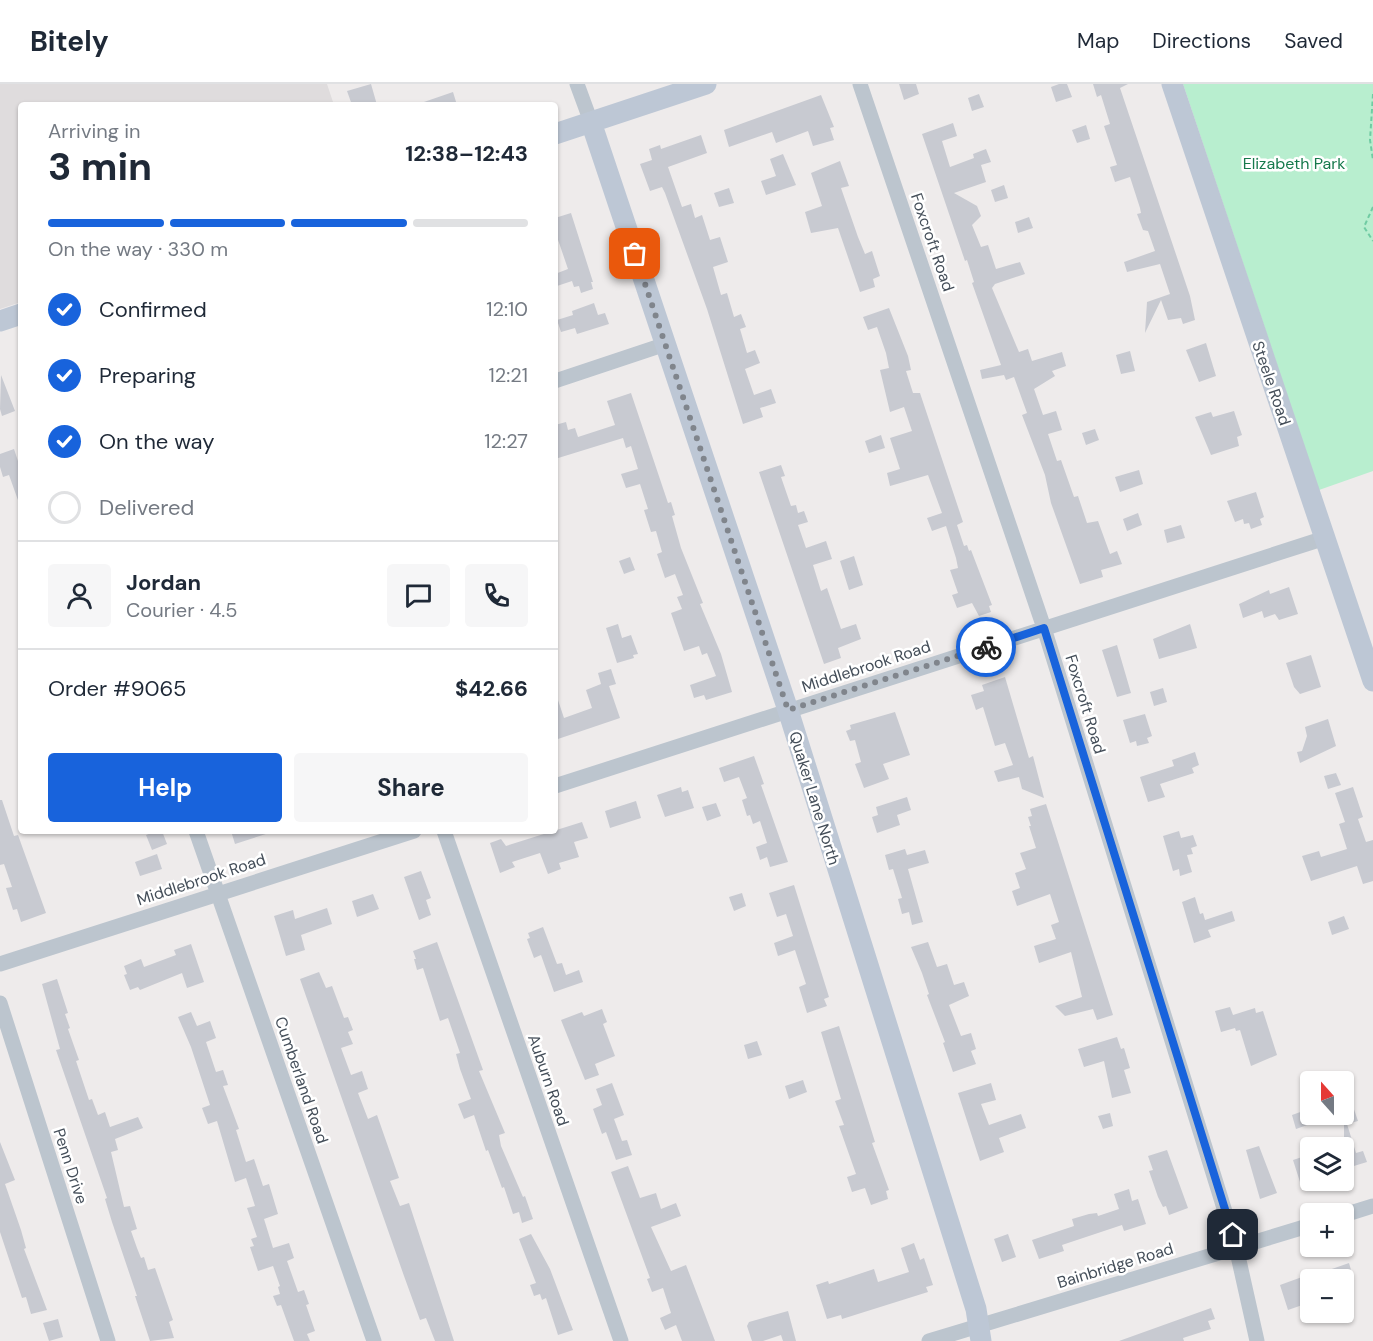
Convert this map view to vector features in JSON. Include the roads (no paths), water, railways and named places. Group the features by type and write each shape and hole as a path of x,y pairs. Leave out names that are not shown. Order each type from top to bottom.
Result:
{"street":[{"path":"577,84 591,123"},
{"path":"558,133 706,84"},
{"name":"Foxcroft Road","path":"860,84 1044,628 1236,1247 1257,1341"},
{"name":"Steele Road","path":"1172,84 1373,681"},
{"name":"Quaker Lane North","path":"591,123 788,710 976,1309 980,1334"},
{"path":"558,380 666,344"},
{"name":"Middlebrook Road","path":"558,785 1325,538"},
{"name":"Cumberland Road","path":"197,834 374,1341"},
{"name":"Middlebrook Road","path":"0,964 218,892 404,834"},
{"name":"Auburn Road","path":"445,834 621,1341"},
{"name":"Penn Drive","path":"0,1003 108,1341"},
{"path":"1354,1212 1373,1206"},
{"name":"Bainbridge Road","path":"929,1341 980,1334 1236,1247 1300,1228"}],"park label":[{"name":"Elizabeth Park","path":"1294,163"}]}
